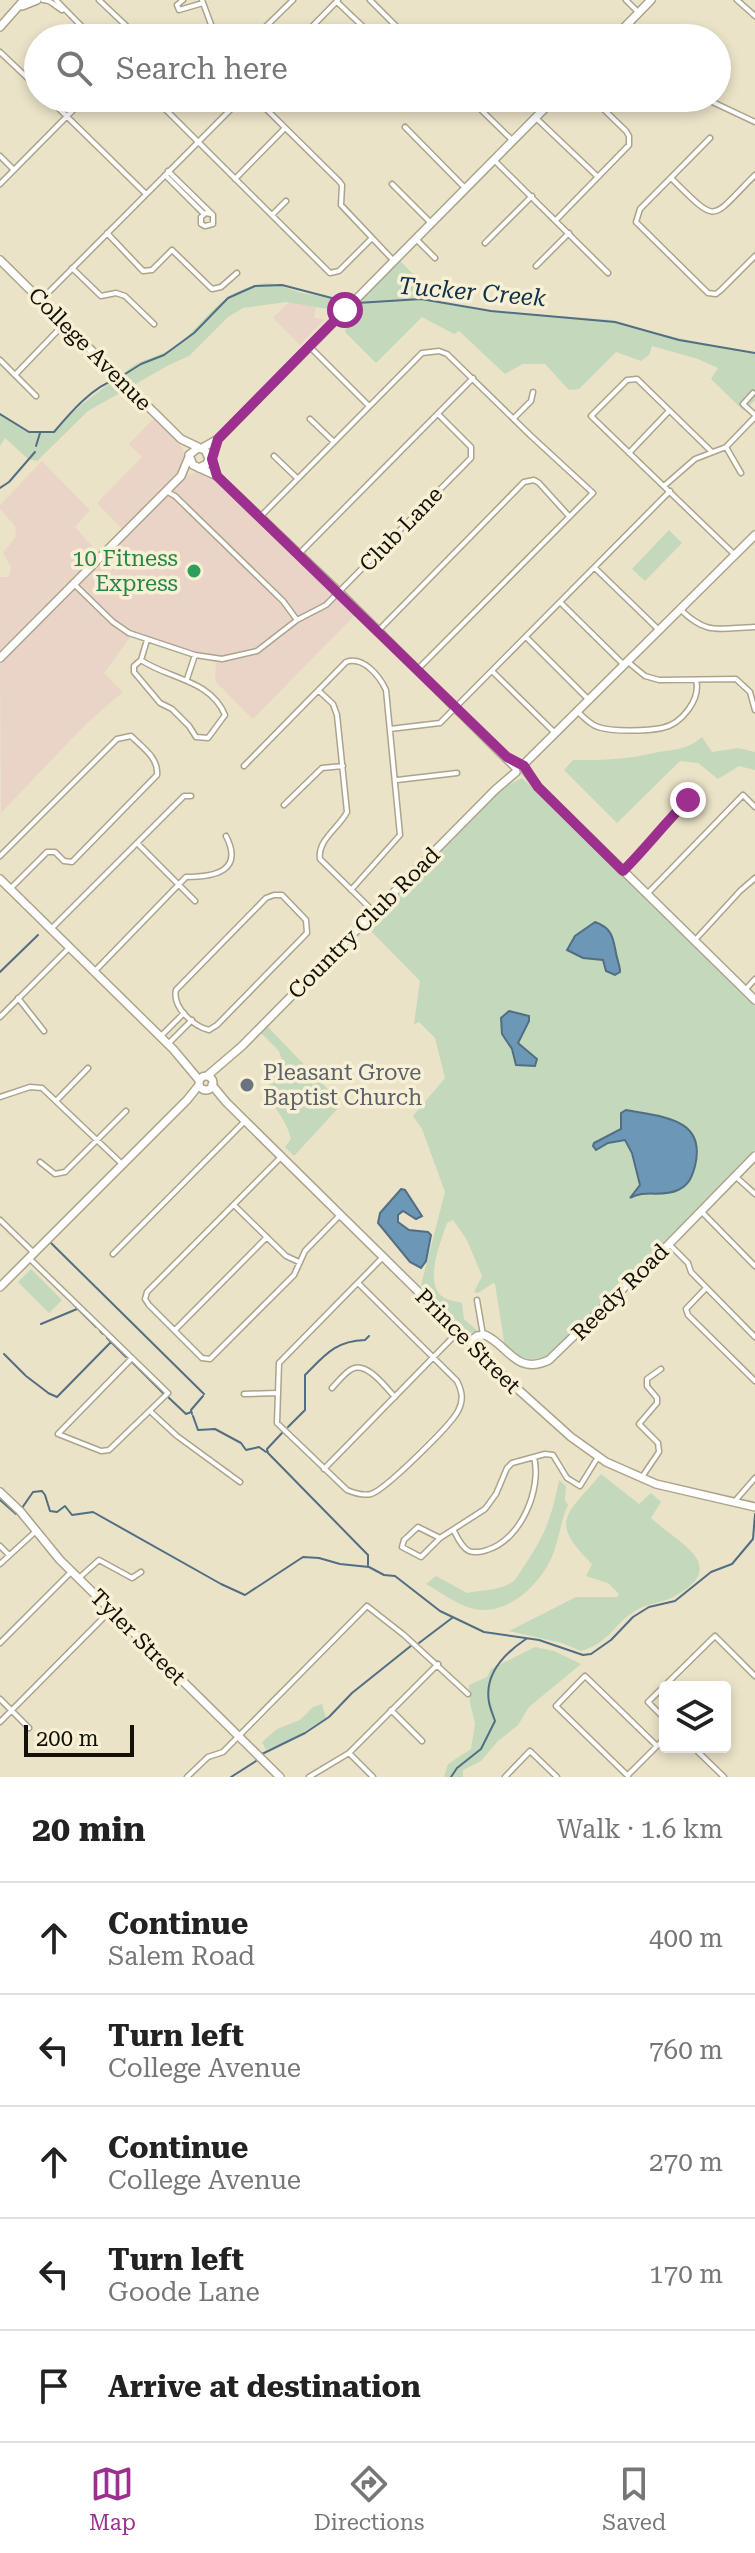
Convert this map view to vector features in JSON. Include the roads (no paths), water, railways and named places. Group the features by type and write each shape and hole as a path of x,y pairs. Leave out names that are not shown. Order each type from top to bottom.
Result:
{"street":[{"path":"0,27 22,3 40,0 49,1 78,24"},
{"path":"102,0 125,24"},
{"path":"183,0 177,5 181,11 202,2 211,24"},
{"path":"268,24 293,0"},
{"path":"370,0 394,24"},
{"path":"626,0 639,13"},
{"path":"628,24 651,0"},
{"path":"737,0 755,16"},
{"path":"314,24 337,1 361,24"},
{"path":"60,2 68,14"},
{"path":"0,52 24,75"},
{"path":"731,111 755,122"},
{"path":"62,112 146,194"},
{"path":"0,184 72,112"},
{"path":"168,112 330,273 339,271 372,238"},
{"path":"41,300 228,112"},
{"path":"269,112 339,181 342,185 341,205 393,260"},
{"path":"483,112 512,140"},
{"path":"183,475 192,450 216,439 541,112"},
{"path":"556,220 626,149 630,141 626,131 606,112"},
{"path":"536,117 598,177"},
{"path":"405,127 465,188"},
{"path":"235,179 285,128"},
{"path":"710,138 640,209 636,222 704,291 711,294 721,290 755,256"},
{"path":"0,156 14,170"},
{"path":"493,159 608,273"},
{"path":"167,173 204,214 211,214"},
{"path":"167,173 211,214 214,222 207,227 200,221 204,214"},
{"path":"671,178 710,213 718,211 755,175"},
{"path":"392,184 431,223"},
{"path":"485,243 532,196"},
{"path":"272,215 286,201"},
{"path":"107,233 143,271 152,270 172,250 212,289 221,287 237,273"},
{"path":"536,266 569,233"},
{"path":"415,239 435,258"},
{"name":"College Avenue","path":"0,260 181,440 199,447"},
{"path":"72,268 101,296 116,293 125,296 154,324"},
{"path":"15,375 64,324"},
{"path":"309,346 369,406"},
{"path":"260,517 422,353 439,351 447,354 593,493 418,670"},
{"path":"1,364 36,396"},
{"path":"298,554 473,378"},
{"path":"712,452 637,379 632,378 591,416 735,555"},
{"path":"514,418 531,401 533,392"},
{"path":"664,486 695,459 726,447 755,416 743,404 753,393"},
{"path":"629,453 670,411"},
{"name":"Club Lane","path":"74,584 113,622 147,640 195,655 222,659 253,653 340,593 471,458 471,447 438,414"},
{"path":"310,419 334,442"},
{"path":"0,658 168,488 183,475 207,464 216,439"},
{"name":"College Avenue","path":"181,440 188,458"},
{"path":"199,447 210,455 217,474 260,517 754,997"},
{"path":"726,447 741,473"},
{"path":"274,456 297,478"},
{"path":"188,458 191,464 217,474"},
{"path":"378,631 519,486 529,480 539,483 568,515"},
{"path":"168,488 283,601 297,620"},
{"path":"390,729 440,723 670,491"},
{"name":"Country Club Road","path":"0,1287 755,535"},
{"path":"595,568 659,630"},
{"path":"561,603 626,664 645,676 659,680 736,679 750,692 755,710"},
{"path":"680,609 697,626 755,627"},
{"path":"526,637 590,700"},
{"path":"141,660 160,672 187,679 216,701 225,715 208,738 196,737 179,715 147,690 143,680 134,672 147,640"},
{"path":"187,679 195,655"},
{"path":"244,766 346,662 354,659 360,661 382,681 386,690 397,780 400,835 351,890"},
{"path":"492,671 556,734"},
{"path":"578,712 594,726 607,730 664,728 677,721 697,697 696,680"},
{"path":"319,691 333,704 337,715 347,812 318,850 320,859 374,912"},
{"path":"0,856 117,739 131,736 154,759 158,766 157,775 72,862 64,861 55,852 47,852 10,889"},
{"path":"284,805 322,768 343,766"},
{"path":"397,780 457,773"},
{"path":"647,894 743,795 755,807"},
{"path":"51,930 184,796 191,796"},
{"path":"623,871 688,800"},
{"path":"94,972 186,877 209,877 233,859 234,851 226,836"},
{"path":"137,842 195,901"},
{"path":"694,941 755,878"},
{"name":"Prince Street","path":"0,879 543,1414 598,1457 641,1479 682,1492 755,1507"},
{"path":"282,895 306,920 307,933 217,1025 209,1030 200,1028 184,1013 174,998 176,990 266,898 282,895"},
{"path":"0,1017 69,948"},
{"path":"745,990 755,979"},
{"path":"18,998 44,1031"},
{"path":"160,1037 184,1013"},
{"path":"168,1044 192,1020"},
{"path":"57,1100 88,1068"},
{"path":"0,1097 39,1087 57,1100 123,1164"},
{"path":"40,1162 51,1172 62,1173 126,1111"},
{"path":"113,1254 245,1121"},
{"name":"Reedy Road","path":"483,1335 491,1337 515,1359 531,1364 546,1361 562,1349 755,1156"},
{"path":"281,1157 147,1292 145,1299 202,1358 213,1357 294,1275 305,1251 340,1215"},
{"path":"735,1176 755,1194"},
{"path":"234,1205 289,1258 299,1262"},
{"path":"701,1211 755,1266"},
{"path":"0,1220 168,1393 116,1446 105,1451 58,1434 132,1358"},
{"path":"175,1330 267,1237"},
{"path":"669,1244 688,1263 691,1272 755,1337"},
{"path":"358,1283 434,1357 463,1392 459,1410 452,1419 386,1485 372,1494 347,1490 277,1423 276,1393 279,1363 383,1257"},
{"path":"706,1288 686,1309 688,1315 755,1381"},
{"path":"469,1342 483,1335 477,1300"},
{"path":"324,1469 458,1332"},
{"path":"332,1388 351,1369 359,1367 368,1370 395,1397"},
{"path":"641,1479 659,1452 658,1443 639,1424 657,1403 657,1398 647,1386 647,1379 661,1369"},
{"path":"244,1394 276,1393"},
{"path":"150,1411 177,1436 240,1482"},
{"path":"440,1538 418,1527 401,1545 406,1552 420,1557 440,1538 476,1516 490,1503 512,1463 545,1454 553,1455 567,1478 580,1486 598,1457"},
{"path":"453,1530 464,1548 471,1552 494,1548 510,1537 529,1507 536,1471 534,1457"},
{"path":"734,1503 755,1478"},
{"name":"Tyler Street","path":"0,1492 72,1571 275,1775"},
{"path":"0,1564 36,1531"},
{"path":"0,1546 9,1555"},
{"path":"79,1578 99,1560 132,1578 141,1572"},
{"path":"0,1643 72,1571"},
{"path":"187,1777 208,1757 223,1752 367,1606 438,1664 468,1694"},
{"path":"0,1722 111,1610"},
{"path":"669,1681 715,1636 755,1676"},
{"path":"309,1777 349,1753 438,1664"},
{"path":"585,1676 657,1746 627,1776 556,1706 585,1676"},
{"path":"659,1691 648,1702 659,1713"},
{"path":"0,1699 29,1728"},
{"path":"391,1710 422,1741"},
{"path":"505,1777 530,1751 557,1777"},
{"path":"349,1753 373,1777"},
{"path":"699,1753 724,1777"}],"water":[{"path":"595,922 605,927 613,938 620,969 615,975 606,971 603,960 583,958 567,950 575,936"},
{"path":"509,1011 529,1016 518,1043 537,1059 535,1066 516,1065 512,1049 502,1034 501,1018"},
{"path":"626,1110 678,1122 694,1138 697,1150 695,1166 685,1186 672,1192 641,1194 630,1198 640,1185 632,1153 625,1140 608,1143 596,1150 593,1146 621,1129 621,1113"},
{"path":"401,1189 405,1190 422,1216 416,1219 403,1211 398,1215 398,1222 409,1230 431,1235 426,1261 421,1268 410,1262 378,1223 380,1213"}],"waterway":[{"name":"Tucker Creek","path":"122,376 164,355 194,333 228,298 255,286 282,285 347,302"},
{"name":"Tucker Creek","path":"357,303 421,299 491,311 615,322 679,340 755,353"},
{"name":"Tucker Creek","path":"0,414 29,432 54,432 91,394 117,379"},
{"path":"36,446 40,433"},
{"path":"0,488 35,452"},
{"path":"0,972 38,935"},
{"path":"51,1243 204,1394"},
{"path":"76,1307 96,1327"},
{"path":"41,1324 77,1309"},
{"path":"100,1331 103,1334"},
{"path":"288,1427 305,1410 305,1375 331,1350 369,1336"},
{"path":"107,1338 126,1357"},
{"path":"48,1393 57,1397 111,1342"},
{"path":"4,1354 25,1375"},
{"path":"133,1363 163,1393"},
{"path":"26,1376 47,1392"},
{"path":"192,1414 191,1410 203,1396"},
{"path":"168,1397 186,1414 191,1412"},
{"path":"193,1416 198,1430 215,1429 241,1443 246,1450 259,1447 266,1452"},
{"path":"282,1433 267,1449 268,1453 368,1555 368,1565"},
{"path":"22,1508 33,1492 42,1491 50,1511 57,1512 65,1506 72,1515 93,1512 245,1595 303,1557 369,1567 384,1575 395,1576 440,1611 484,1632 539,1640 583,1655 591,1654 611,1640 633,1617 649,1607 675,1601 711,1572 732,1564 753,1539 755,1514"},
{"path":"0,1500 16,1514"},
{"path":"419,1643 452,1618"},
{"path":"451,1777 457,1768 481,1749 495,1721 488,1692 493,1673 504,1658 526,1639"},
{"path":"262,1754 305,1733 329,1717 352,1693 412,1645"},
{"path":"231,1777 256,1761"}],"place":[{"name":"10 Fitness Express","path":"194,571"},
{"name":"Pleasant Grove Baptist Church","path":"247,1085"}]}
